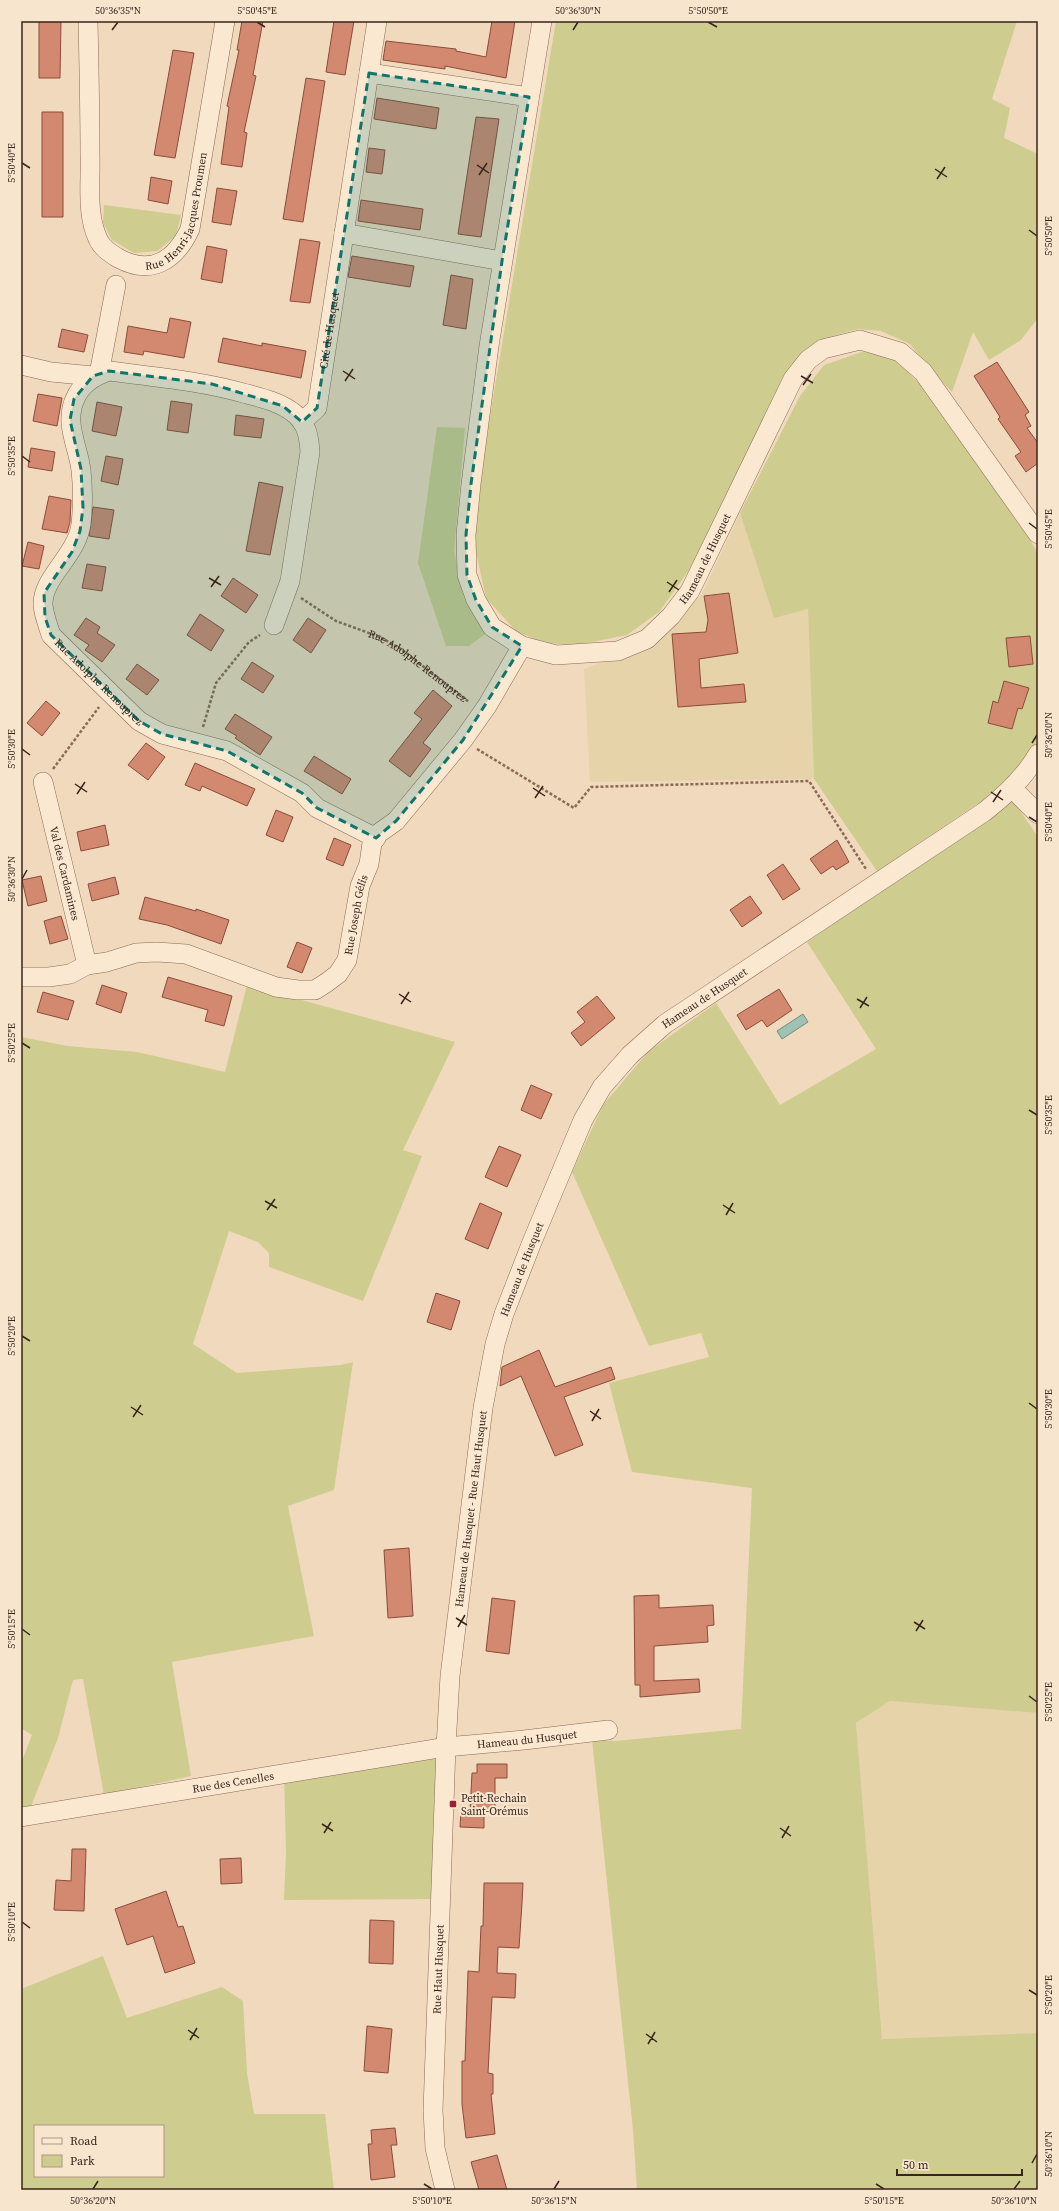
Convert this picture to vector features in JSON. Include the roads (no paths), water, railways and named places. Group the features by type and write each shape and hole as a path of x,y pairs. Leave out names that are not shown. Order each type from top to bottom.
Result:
{"street":[{"name":"Rue Henri-Jacques Proumen","path":"88,21 90,208 98,240 108,252 137,266 157,265 172,256 183,244 190,229 225,21"},
{"name":"Cité de Husquet","path":"302,422 317,408 377,21"},
{"path":"344,233 502,261 541,22"},
{"path":"369,73 529,97"},
{"name":"Hameau de Husquet","path":"502,261 471,484 466,535 467,575 476,600 492,627 522,646 556,655 618,651 647,639 671,616 690,590 793,379 808,360 823,349 840,343 860,340 878,344 900,352 923,372 1038,534"},
{"path":"96,375 116,285"},
{"path":"21,366 51,372 96,375 109,371 212,384 283,406 295,414 302,422 308,434 310,452 290,581 274,625"},
{"name":"Rue Adolphe Renouprez","path":"96,375 74,399 70,420 81,469 83,508 80,530 72,552 52,578 44,593 43,605 51,635 145,724 162,734 198,742 227,751 302,793 317,808 376,838"},
{"name":"Rue Joseph Gélis","path":"21,977 49,977 70,974 87,965 107,962 136,953 186,954 276,987 298,990 315,990 338,974 347,960 360,886 379,833 396,821 463,740 482,713 522,646"},
{"name":"Hameau de Husquet","path":"495,1344 504,1314 583,1120 602,1087 630,1055 665,1024 984,812 1013,789 1029,770 1038,754"},
{"name":"Val des Cardamines","path":"43,782 87,965"},
{"path":"1013,789 1038,814"},
{"name":"Hameau de Husquet - Rue Haut Husquet","path":"446,1747 450,1676 483,1408 495,1344"},
{"name":"Hameau du Husquet","path":"446,1747 608,1730"},
{"name":"Rue des Cenelles","path":"21,1817 446,1747"},
{"name":"Rue Haut Husquet","path":"446,1747 432,2110 435,2148 446,2190"}],"place":[{"name":"Petit-Rechain Saint-Orémus","path":"453,1804"}]}
